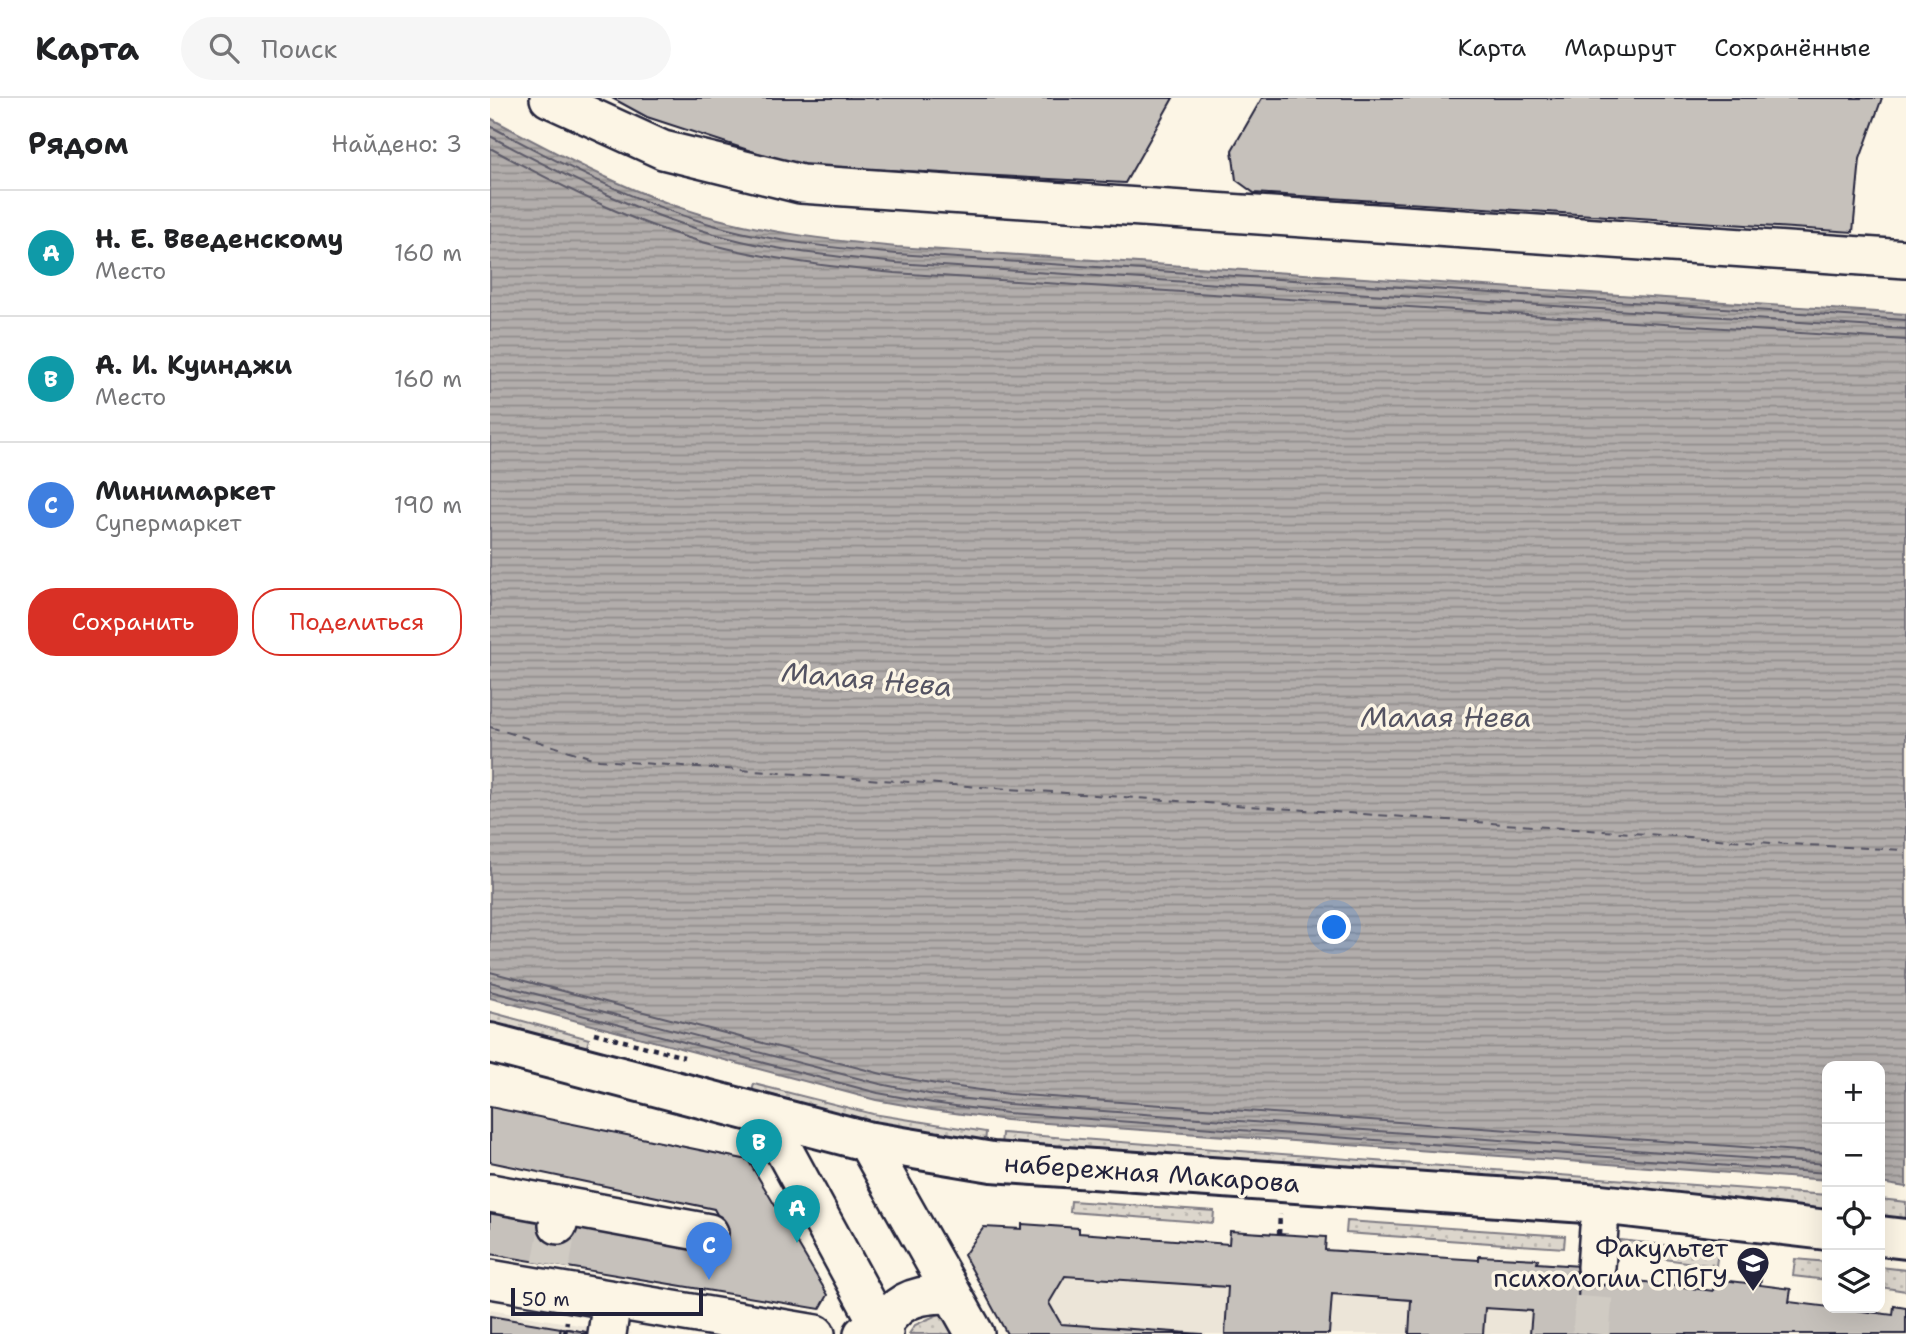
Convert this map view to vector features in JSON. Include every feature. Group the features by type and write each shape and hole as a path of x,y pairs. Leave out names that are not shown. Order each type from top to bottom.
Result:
{"main road":[{"name":"набережная Макарова","path":"490,1043 781,1131"},
{"name":"набережная Макарова","path":"490,1069 781,1131 990,1183 1280,1219 1599,1228 1756,1261 1822,1252"},
{"name":"набережная Макарова","path":"872,1153 1600,1204 1822,1229"},
{"path":"1885,1237 1906,1239"},
{"path":"1885,1256 1906,1258"}],"street":[{"path":"549,98 663,149 801,184 1906,259"},
{"path":"781,1131 876,1332 895,1309 914,1298 930,1294 952,1294"},
{"path":"872,1153 975,1334"},
{"path":"490,1193 560,1215 709,1233"},
{"path":"1596,1268 1599,1228"},
{"path":"490,1279 549,1277 610,1317 816,1334"}],"path":[{"path":"594,1033 684,1057"}],"shaded area":[{"path":"490,1012 589,1039 585,1054 490,1028"},
{"path":"754,1084 873,1114 986,1132 985,1145 750,1099"},
{"path":"1002,1133 1822,1195 1822,1214 1001,1146"},
{"path":"1885,1200 1906,1202 1906,1222 1885,1220"},
{"path":"1071,1201 1214,1211 1213,1223 1070,1212"},
{"path":"1347,1221 1565,1236 1564,1248 1346,1233"},
{"path":"1022,1224 1079,1228 1079,1233 1228,1244 1230,1231 1326,1237 1326,1250 1478,1260 1479,1256 1538,1259 1538,1263 1616,1270 1616,1278 1713,1291 1715,1279 1746,1283 1747,1276 1761,1278 1761,1285 1791,1289 1790,1302 1822,1306 1822,1313 1892,1315 1894,1306 1906,1308 1906,1334 1007,1334 964,1255 984,1227 1021,1229"},
{"path":"1620,1240 1718,1251 1716,1266 1618,1253"},
{"path":"1795,1259 1822,1262 1822,1279 1793,1276"},
{"path":"1885,1268 1906,1270 1906,1291 1885,1288"},
{"path":"490,1310 633,1334 490,1334"},
{"path":"941,1313 948,1315 961,1334 909,1334 915,1325"}],"water":[{"name":"Малая Нева","path":"490,118 573,161 660,200 718,219 807,236 897,247 1906,314 1906,1187 1885,1184 1885,1061 1822,1061 1822,1180 1006,1120 932,1110 876,1100 490,998"}],"pier":[{"path":"601,1029 679,1049 678,1052 601,1032"}],"building":[{"path":"612,98 1173,98 1125,183 794,165 647,117"},
{"path":"1262,98 1882,98 1860,159 1853,232 1254,193 1236,180 1232,150"},
{"path":"490,1107 748,1160 828,1295 820,1309 490,1254 490,1212 719,1253 720,1241 725,1242 726,1231 714,1209 490,1162"},
{"path":"1022,1224 1079,1228 1079,1233 1229,1244 1230,1231 1326,1237 1325,1250 1479,1260 1479,1256 1538,1259 1537,1263 1580,1266 1576,1334 1530,1334 1532,1311 1485,1308 1483,1334 1409,1334 1411,1300 1332,1294 1329,1334 1225,1334 1228,1287 1065,1276 1049,1303 1061,1324 1203,1334 1007,1334 964,1255 984,1227 1022,1229"},
{"name":"Факультет психологии СПбГУ","path":"1580,1266 1616,1270 1615,1278 1713,1291 1715,1279 1746,1283 1747,1276 1761,1278 1760,1285 1791,1289 1789,1302 1822,1306 1822,1313 1893,1315 1894,1306 1906,1308 1906,1334 1576,1334"},
{"path":"490,1316 561,1328 560,1334 490,1334"},
{"path":"561,1328 598,1334 560,1334"},
{"path":"561,1328 598,1334 560,1334"}],"ferry route":[{"path":"490,727 599,760 1787,844 1906,850"}],"tunnel":[{"path":"551,1265 558,1225"},
{"path":"1591,1334 1596,1267"}],"place":[{"name":"А. И. Куинджи","path":"759,1177"},
{"name":"Н. Е. Введенскому","path":"797,1243"},
{"name":"Минимаркет","path":"709,1280"},
{"name":"Факультет психологии СПбГУ","path":"1753,1293"}]}
